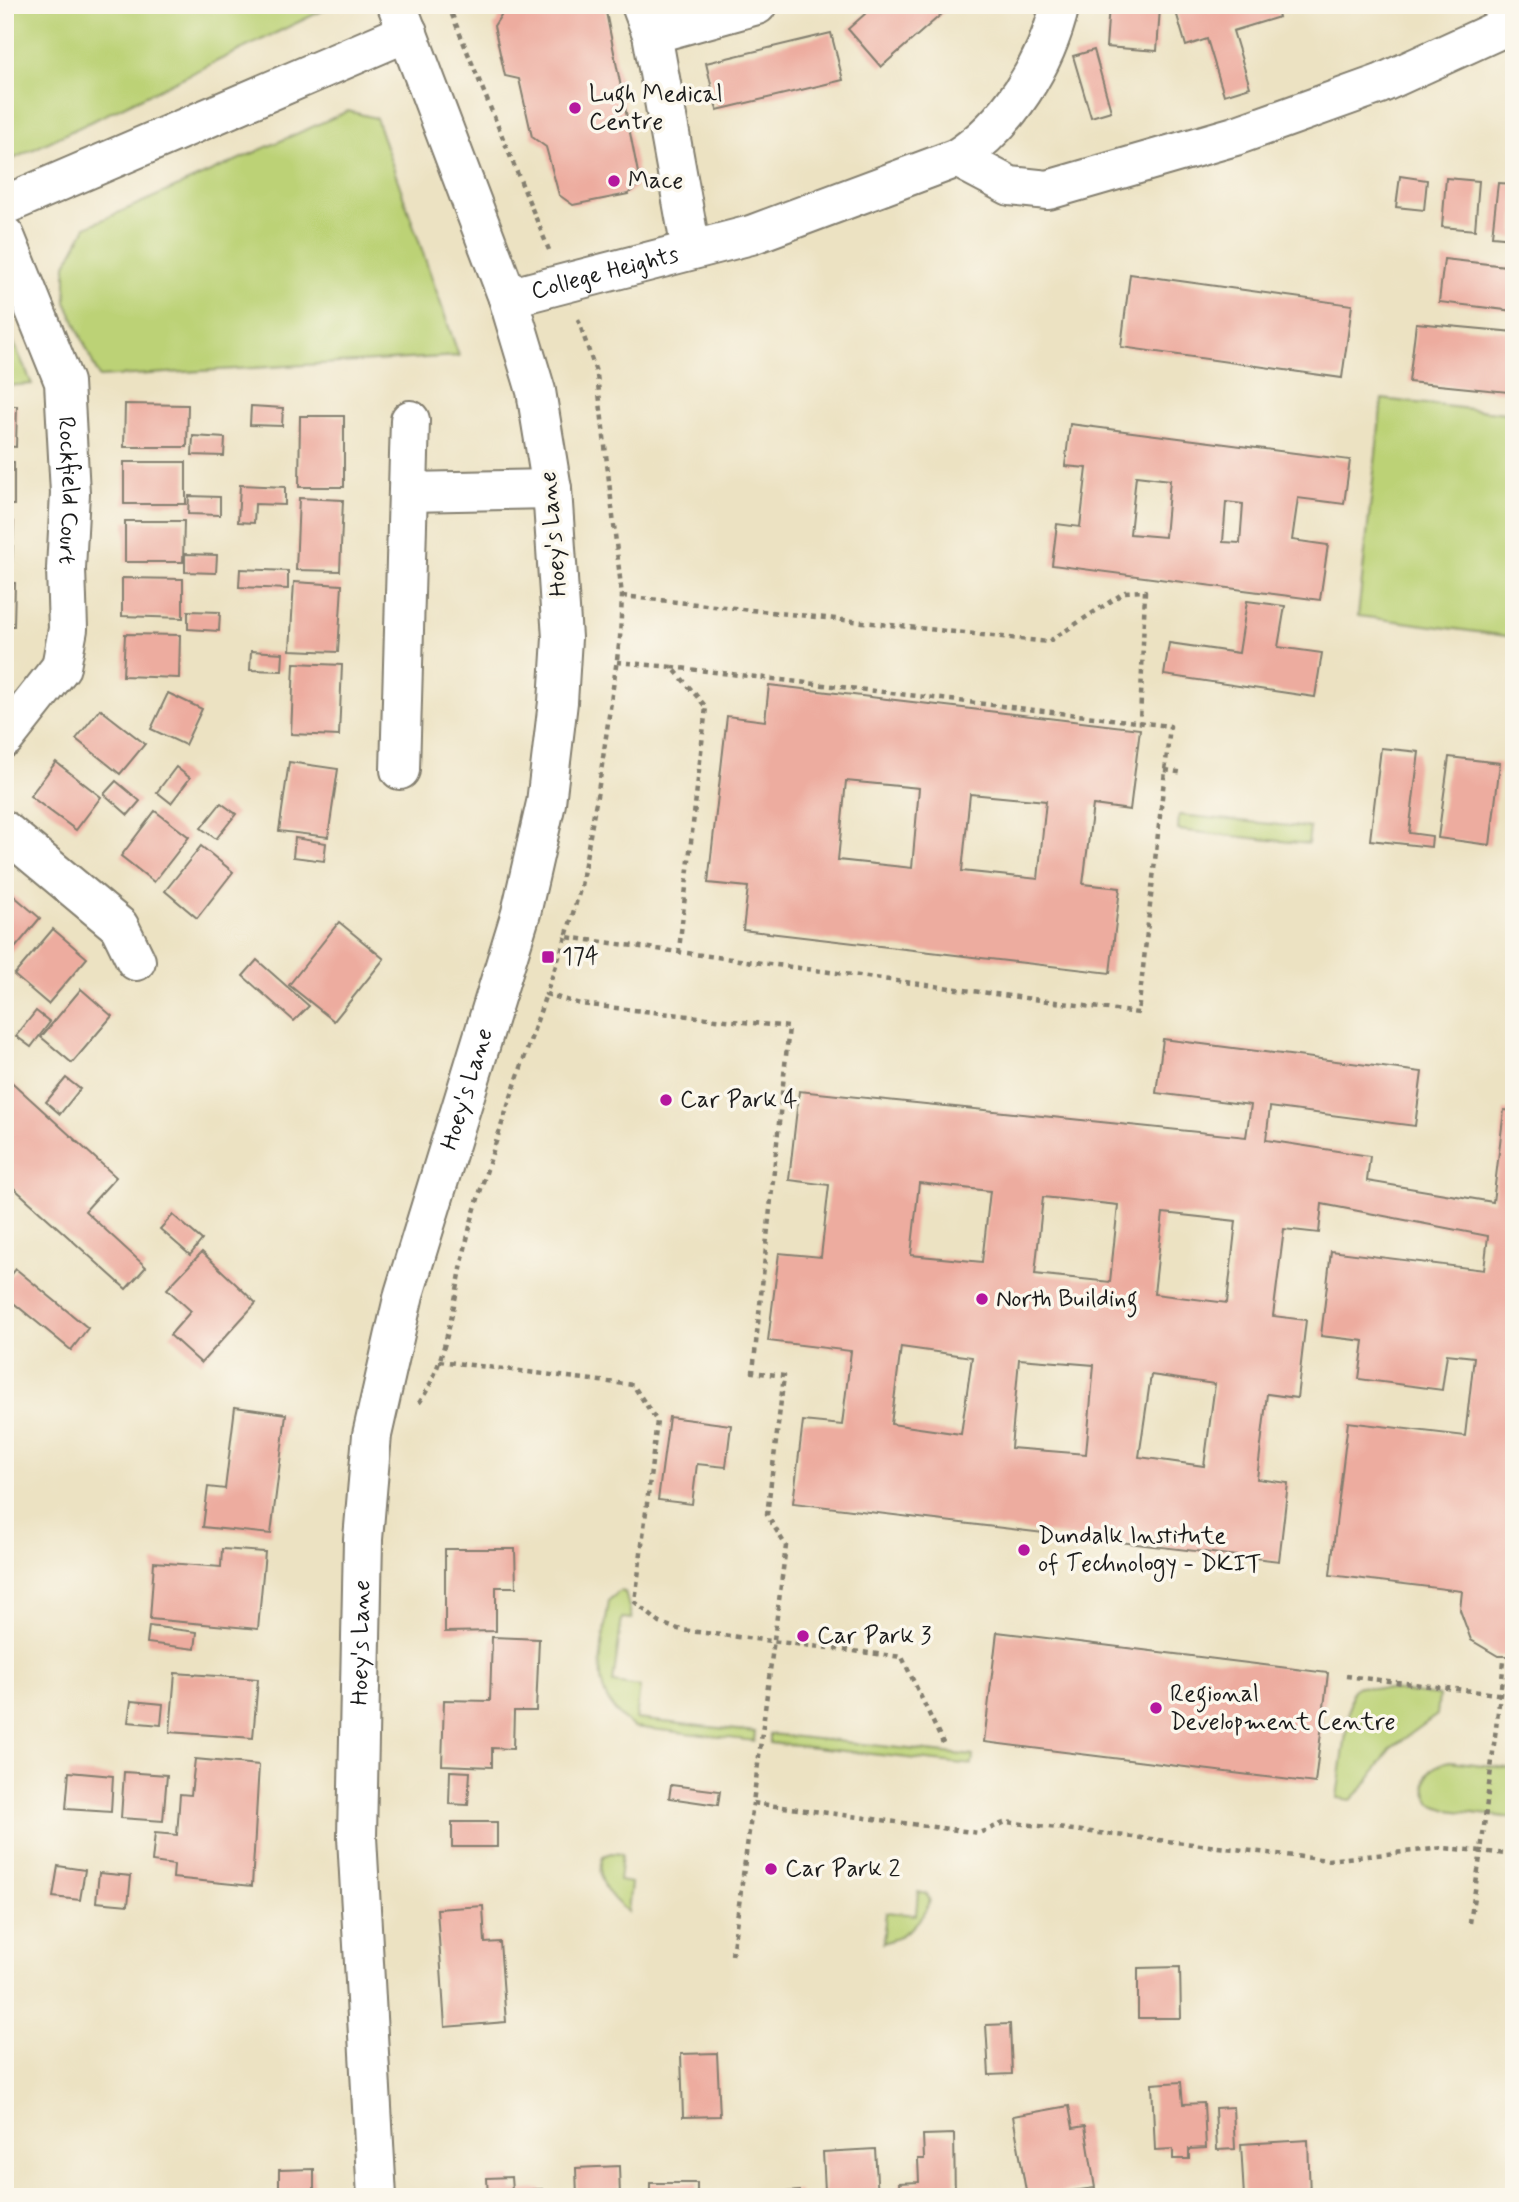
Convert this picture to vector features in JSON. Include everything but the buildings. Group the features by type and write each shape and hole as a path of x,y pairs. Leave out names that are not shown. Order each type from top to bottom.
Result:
{"street":[{"name":"College Heights","path":"508,298 691,250 647,20 757,5"},
{"path":"691,250 751,235 957,158 978,144 1010,108 1031,76 1060,5"},
{"path":"957,158 1010,186 1048,190 1235,136 1380,83 1496,31 1514,15"},
{"path":"5,205 403,19"},
{"name":"Hoey's Lane","path":"377,2197 358,1837 363,1539 372,1435 404,1294 521,913 546,803 558,702 562,638 552,489 536,391 508,298 403,19"},
{"name":"Rockfield Court","path":"5,236 64,382 70,493 66,569 68,629 61,667 5,738"},
{"path":"400,770 410,420"},
{"path":"409,492 552,489"},
{"path":"5,831 119,926 136,961"}],"path":[{"path":"415,1408 430,1388 439,1361 472,1220 582,886 617,662 621,596 597,375 563,282 448,5"},
{"path":"621,596 1048,642 1125,592 1145,591 1140,723"},
{"path":"566,937 1138,1013 1170,726 617,662"},
{"path":"673,667 706,707 679,950"},
{"path":"1165,770 1184,773"},
{"path":"547,994 580,1004 789,1027 754,1372 785,1376 767,1515 786,1546 732,1955"},
{"path":"439,1361 633,1385 657,1421 635,1602 660,1623 681,1630 902,1657 943,1742"},
{"path":"1470,1923 1504,1662"},
{"path":"1346,1676 1514,1696"},
{"path":"753,1803 979,1833 1006,1822 1328,1860 1443,1848 1514,1855"}],"green space":[{"path":"5,5 334,5 5,163"},
{"path":"348,111 376,118 459,356 99,377 66,302 66,264 86,227"},
{"path":"5,323 32,384 5,386"},
{"path":"1382,399 1514,414 1514,637 1358,616"},
{"path":"1179,815 1310,828 1308,844 1178,830"},
{"path":"620,1591 625,1592 632,1619 622,1618 613,1683 640,1687 636,1719 755,1732 754,1741 634,1727 618,1715 608,1701 600,1671 609,1600"},
{"path":"1358,1686 1439,1696 1437,1715 1390,1749 1364,1787 1351,1800 1337,1798 1352,1691"},
{"path":"770,1734 973,1756 972,1765 770,1743"},
{"path":"1450,1761 1514,1769 1514,1818 1448,1810 1431,1804 1426,1789 1427,1777 1435,1767"},
{"path":"611,1853 622,1854 619,1881 631,1883 628,1912 615,1901 602,1881 603,1856"},
{"path":"918,1892 926,1894 930,1900 923,1915 906,1932 883,1943 886,1912 916,1915"}],"place":[{"name":"Lugh Medical Centre","path":"575,108"},
{"name":"Mace","path":"614,181"},
{"name":"174","path":"548,957"},
{"name":"Car Park 4","path":"666,1100"},
{"name":"North Building","path":"982,1299"},
{"name":"Dundalk Institute of Technology - DKIT","path":"1024,1550"},
{"name":"Car Park 3","path":"803,1636"},
{"name":"Regional Development Centre","path":"1156,1708"},
{"name":"Car Park 2","path":"771,1869"}]}
